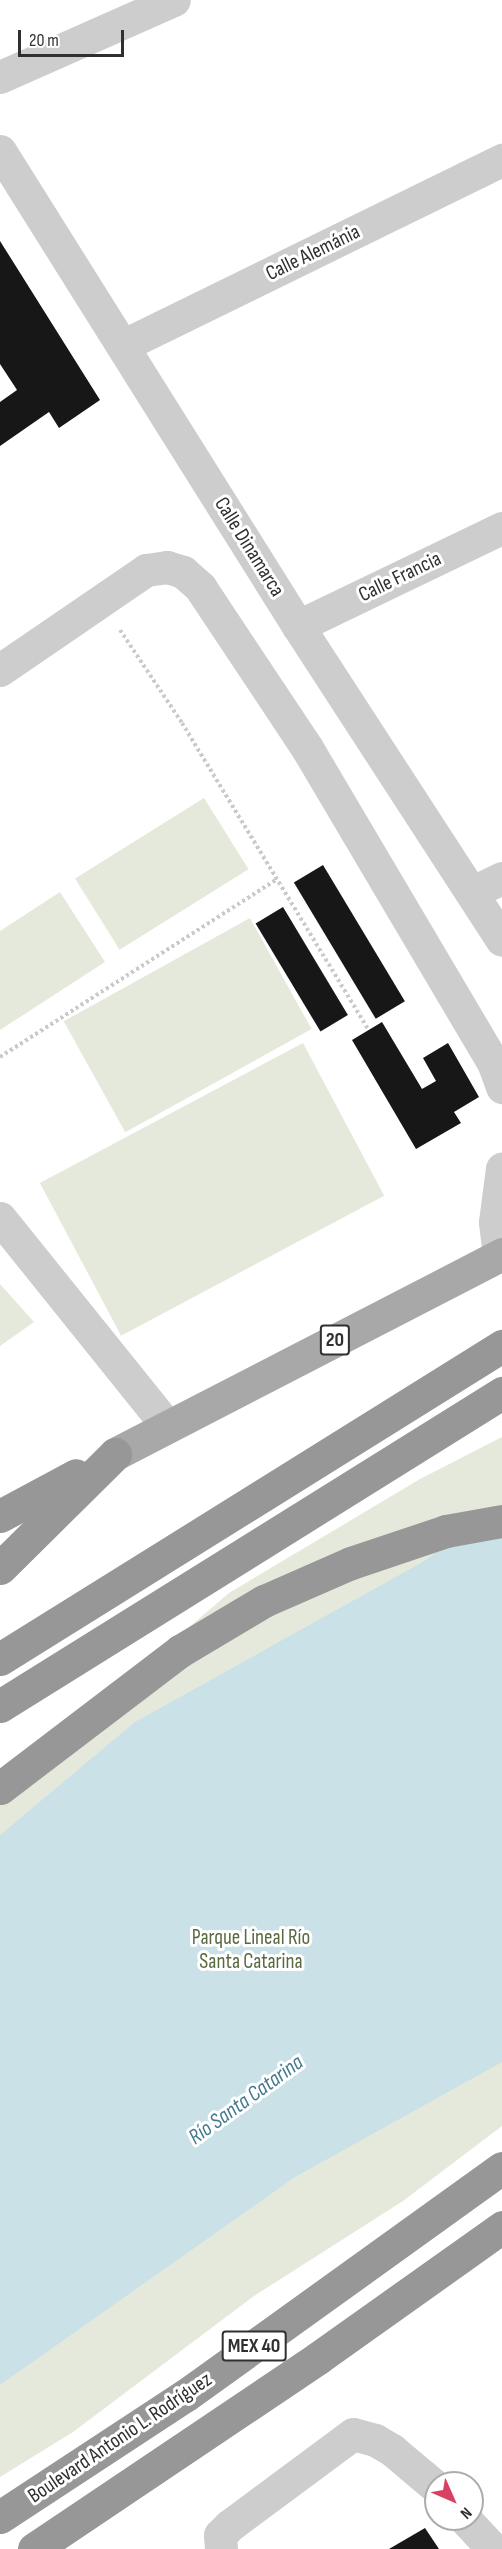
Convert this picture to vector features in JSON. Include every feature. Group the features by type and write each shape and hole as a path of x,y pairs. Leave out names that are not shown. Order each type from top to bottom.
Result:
{"highway":[{"path":"0,1659 502,1346"},
{"path":"0,1706 502,1393"},
{"path":"0,1516 115,1454"},
{"name":"20","path":"0,1568 115,1454"},
{"path":"0,1788 180,1652 264,1601 351,1563 446,1531 502,1521"},
{"name":"Boulevard Antonio L. Rodríguez","path":"0,2517 186,2395 502,2168"},
{"name":"MEX 40","path":"34,2549 318,2358 502,2227"}],"main road":[{"name":"20","path":"115,1454 501,1254"}],"street":[{"path":"0,77 174,0"},
{"name":"Calle Dinamarca","path":"0,151 124,345 298,626 473,892 502,940"},
{"name":"Calle Alemánia","path":"124,345 502,160"},
{"name":"Calle Francia","path":"298,626 502,528"},
{"path":"0,670 146,570 167,567 183,572 200,587 307,748 494,1062 502,1087"},
{"path":"473,892 502,878"},
{"path":"501,1254 495,1222 502,1168"},
{"path":"0,1218 167,1426"},
{"path":"221,2549 220,2535 229,2526 353,2434 383,2445 424,2477"},
{"path":"476,2531 493,2549"}],"path":[{"path":"101,601 182,723 369,1030"},
{"path":"0,1057 277,879"}],"green space":[{"path":"204,798 249,869 120,950 75,879"},
{"path":"60,892 105,962 0,1030 0,931"},
{"path":"250,918 312,1029 125,1132 64,1021"},
{"path":"303,1043 384,1196 121,1336 40,1183"},
{"path":"0,1284 34,1322 0,1346"},
{"name":"Río Santa Catarina","path":"502,1437 502,2126 403,2201 254,2296 73,2432 0,2477 0,1773 72,1727 229,1593 420,1479"}],"water":[{"name":"Río Santa Catarina","path":"502,1507 502,2062 295,2177 0,2385 0,1835 135,1722 421,1563"}],"building":[{"path":"0,241 100,400 59,428 49,412 0,446 0,402 17,390 0,364"},
{"path":"323,865 405,1001 376,1019 294,883"},
{"path":"283,907 348,1015 320,1031 256,923"},
{"path":"382,1022 422,1089 436,1081 423,1058 448,1043 479,1097 454,1112 461,1123 416,1149 352,1040"},
{"path":"424,2529 439,2549 389,2549"}],"park label":[{"name":"Parque Lineal Río Santa Catarina","path":"251,1950"}]}
